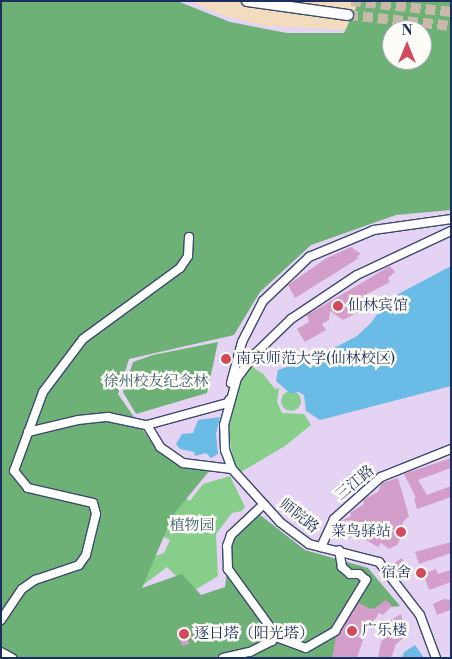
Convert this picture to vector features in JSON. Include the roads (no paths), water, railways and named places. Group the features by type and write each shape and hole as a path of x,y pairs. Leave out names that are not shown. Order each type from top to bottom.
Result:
{"main road":[{"path":"247,1 348,14"}],"street":[{"name":"师院路","path":"436,658 420,615 379,562 339,550 309,544 287,527 264,504 232,468 225,450 224,425 242,342 263,301 309,257 374,230 451,219"},
{"name":"师院路","path":"228,403 242,372 291,319 357,275 451,231"},
{"path":"1,620 22,589 36,580 79,565 86,555 96,514 93,503 28,488 19,480 14,471 43,392 83,339 180,268 188,256 189,237"},
{"path":"28,432 78,420 108,417 146,425 228,403"},
{"path":"146,425 160,447 183,463 232,468"},
{"name":"三江路","path":"321,547 334,519 374,483 413,463 451,449"},
{"path":"222,658 250,652 272,641 273,631 228,569 230,535 264,504"},
{"path":"273,636 306,648 334,631 366,580 360,574 350,574 342,567 339,550"},
{"path":"1,652 12,658"}],"water":[{"path":"451,266 451,386 320,420 306,411 304,395 298,392 291,394 276,381 278,370 319,356 357,336 371,323 387,300"},
{"path":"220,417 216,434 218,454 211,458 206,453 195,456 194,452 180,449 176,444 182,434 193,433 198,420"},
{"path":"415,645 424,658 402,658 404,652"}],"tunnel":[{"path":"351,1 451,12"},
{"path":"348,15 451,26"}],"place":[{"name":"仙林宾馆","path":"338,306"},
{"name":"南京师范大学(仙林校区)","path":"226,359"},
{"name":"菜鸟驿站","path":"401,532"},
{"name":"宿舍","path":"421,573"},
{"name":"广乐楼","path":"352,631"},
{"name":"逐日塔（阳光塔）","path":"184,634"}],"park label":[{"name":"徐州校友纪念林","path":"156,382"},
{"name":"植物园","path":"192,526"}]}
